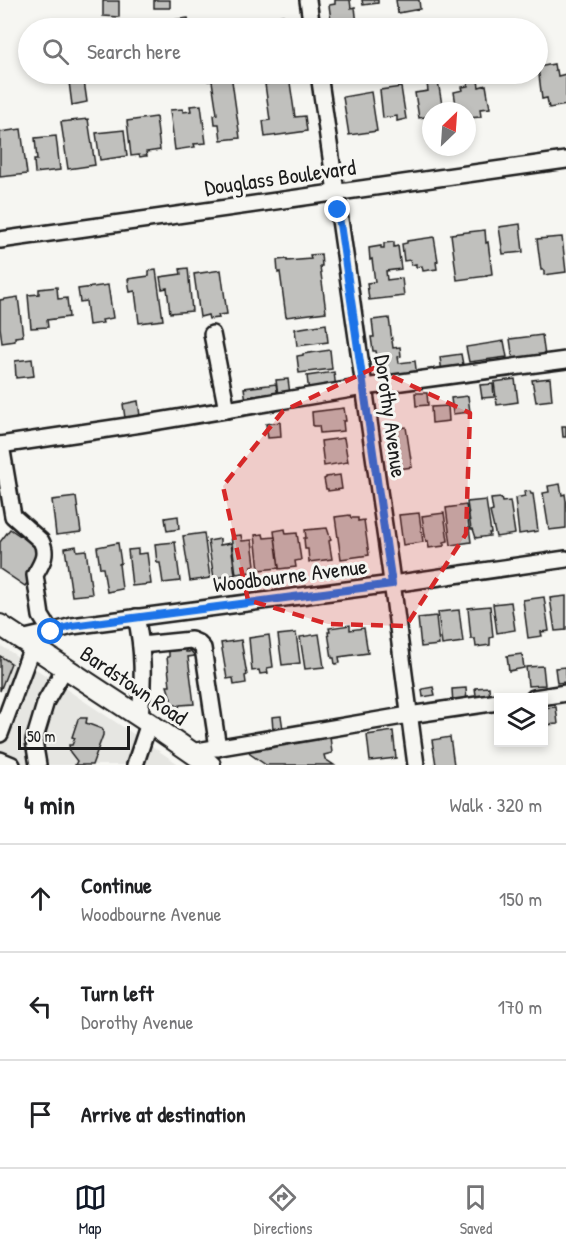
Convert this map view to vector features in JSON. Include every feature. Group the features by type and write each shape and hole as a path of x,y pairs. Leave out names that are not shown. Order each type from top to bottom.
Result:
{"main road":[{"name":"Bardstown Road","path":"0,625 191,752 214,756"}],"street":[{"path":"308,0 311,18"},
{"name":"Dorothy Avenue","path":"320,84 416,765"},
{"name":"Douglass Boulevard","path":"0,240 566,160"},
{"path":"212,334 227,410"},
{"path":"51,632 42,616 35,575 45,558 43,545 13,516 1,445 364,387 566,360"},
{"name":"Woodbourne Avenue","path":"27,643 51,632 72,626 566,559"},
{"path":"135,765 144,720 143,659 136,617"},
{"path":"141,645 191,640 203,648 214,756 409,715 494,703"},
{"path":"0,734 27,643"},
{"path":"38,765 34,741 46,701 65,669"},
{"path":"548,696 566,693"},
{"path":"0,760 12,765"}],"highlighted area":[{"path":"374,368 470,413 466,534 406,626 328,624 248,600 223,486 283,411"}],"shaded area":[{"path":"0,645 180,765 0,765 0,721 9,693 0,690"}],"building":[{"path":"154,0 170,0 170,8 154,8"},
{"path":"335,0 350,0 351,8 355,7 356,18 331,18 329,5 335,4"},
{"path":"362,0 378,0 378,3 363,5"},
{"path":"396,0 419,0 420,9 398,13"},
{"path":"103,1 119,1 119,17 103,16"},
{"path":"283,15 283,18 266,18"},
{"path":"554,64 558,76 566,74 566,105 549,108 547,98 542,99 540,84 548,84 548,65"},
{"path":"69,84 84,84 87,102 72,105"},
{"path":"212,84 232,84 240,138 221,140 219,124 215,124 214,115 217,114"},
{"path":"265,84 290,84 295,117 305,116 307,131 265,137 263,121 270,120"},
{"path":"427,84 438,84 442,102 422,102 422,118 419,118 415,93 428,91"},
{"path":"468,84 479,84 479,87 486,85 490,108 480,109 481,117 476,117 476,102 456,102 454,92 463,90 462,87 468,86"},
{"path":"401,87 406,119 397,121 397,116 383,118 380,90"},
{"path":"371,92 377,131 349,135 343,97"},
{"path":"201,105 206,143 175,150 170,110 191,111 190,106"},
{"path":"156,117 160,150 146,152 147,156 131,156 127,121"},
{"path":"88,119 95,165 68,169 61,122"},
{"path":"21,129 27,174 0,177 0,132"},
{"path":"124,130 127,156 100,160 96,133"},
{"path":"56,136 60,170 35,173 34,160 37,160 35,138"},
{"path":"520,224 523,252 503,254 499,227"},
{"path":"485,230 492,274 457,280 451,234"},
{"path":"434,237 437,269 423,271 422,266 411,265 410,260 404,261 402,244 407,241"},
{"path":"562,237 566,272 544,275 544,270 541,270 537,239"},
{"path":"394,242 394,247 398,246 401,269 386,271 387,280 402,278 404,296 369,300 367,283 375,282 369,248 381,246 384,248 384,243"},
{"path":"321,254 322,266 320,266 326,312 286,317 277,260 311,259 310,255"},
{"path":"188,268 192,311 170,313 167,288 162,289 160,277 181,274 180,269"},
{"path":"156,270 163,320 139,323 135,291 130,292 128,279 149,276 149,271"},
{"path":"221,270 227,314 218,315 219,318 209,319 208,315 200,317 194,274"},
{"path":"108,285 113,318 102,320 103,323 89,325 86,301 80,302 78,289"},
{"path":"57,287 58,299 67,298 69,317 47,320 48,327 31,328 28,295 39,294 39,289"},
{"path":"18,297 23,336 15,337 15,341 2,343 0,300"},
{"path":"389,318 393,348 400,347 399,363 415,361 417,377 382,382 376,351 373,351 372,320"},
{"path":"326,324 328,342 297,346 295,329"},
{"path":"542,335 545,356 513,360 510,339"},
{"path":"504,341 507,357 469,362 466,347"},
{"path":"330,350 332,369 299,373 297,356"},
{"path":"461,354 464,370 442,373 440,357"},
{"path":"32,359 34,376 16,378 15,361"},
{"path":"334,372 336,389 309,393 307,376"},
{"path":"550,378 552,400 536,402 532,380"},
{"path":"288,379 290,394 278,395 276,380"},
{"path":"515,379 518,402 497,405 494,382"},
{"path":"276,384 278,397 246,401 244,388"},
{"path":"493,384 494,397 482,398 480,385"},
{"path":"415,393 427,393 428,405 416,406"},
{"path":"468,396 470,412 453,414 451,398"},
{"path":"138,401 140,416 125,418 123,404"},
{"path":"448,406 449,421 432,423 431,407"},
{"path":"344,408 346,421 343,421 344,431 320,433 319,426 313,426 312,412"},
{"path":"280,422 281,437 268,438 266,424"},
{"path":"562,426 566,426 566,437 563,437"},
{"path":"406,427 412,467 392,470 386,430"},
{"path":"344,438 348,462 324,466 321,441"},
{"path":"340,475 342,489 328,491 324,479"},
{"path":"560,484 566,501 566,528 549,530 543,493 549,492 548,486"},
{"path":"530,491 533,494 538,531 519,534 515,498 525,496 524,492"},
{"path":"76,497 81,532 56,535 52,500"},
{"path":"501,498 502,502 510,501 515,534 496,537 490,512 493,511 491,499"},
{"path":"486,500 491,533 489,533 490,536 476,538 471,529 467,502"},
{"path":"466,505 471,542 451,545 446,508"},
{"path":"419,513 423,542 403,545 399,515"},
{"path":"444,513 448,541 444,542 444,546 429,548 422,516"},
{"path":"350,515 351,518 358,518 358,521 364,520 369,555 341,559 335,517"},
{"path":"178,516 179,529 167,531 165,518"},
{"path":"327,528 331,540 329,541 332,559 309,562 308,549 305,549 305,530"},
{"path":"10,529 41,550 39,566 25,586 0,569 0,542"},
{"path":"285,529 286,534 297,533 301,560 295,561 296,567 279,569 274,531"},
{"path":"204,533 210,578 190,581 183,536"},
{"path":"263,534 264,538 275,537 279,568 259,570 255,535"},
{"path":"241,535 242,541 252,540 255,565 251,566 251,572 236,574 231,536"},
{"path":"220,539 220,545 231,543 235,575 214,578 208,541"},
{"path":"175,542 180,581 163,583 160,563 157,563 155,544"},
{"path":"118,543 122,589 107,592 97,547"},
{"path":"76,546 77,551 86,550 92,594 72,596 65,548"},
{"path":"138,549 138,554 147,553 151,584 132,586 128,550"},
{"path":"566,596 566,630 555,631 550,598"},
{"path":"544,597 549,631 541,632 542,636 528,638 523,600"},
{"path":"511,602 515,630 497,633 493,604"},
{"path":"490,606 493,637 490,638 490,645 476,647 475,639 471,639 468,608"},
{"path":"459,610 463,642 442,645 438,612"},
{"path":"436,616 439,645 421,647 418,618"},
{"path":"350,625 350,630 364,628 368,653 339,657 340,663 335,664 332,658 329,628"},
{"path":"296,633 300,663 282,665 278,635"},
{"path":"319,634 324,667 305,669 300,637"},
{"path":"269,635 273,667 267,668 268,673 260,674 259,670 252,671 249,638"},
{"path":"241,640 247,675 245,676 246,683 234,685 233,678 227,679 221,643"},
{"path":"186,648 186,652 189,652 189,649 195,656 188,657 194,704 179,707 170,701 167,686 170,686 167,657 169,657 169,650"},
{"path":"522,654 524,668 509,671 507,656"},
{"path":"0,656 11,663 0,691"},
{"path":"543,666 545,685 528,686 526,667"},
{"path":"566,667 566,682 557,683 555,668"},
{"path":"433,687 435,695 423,697 422,689"},
{"path":"489,687 490,701 477,702 475,688"},
{"path":"466,688 467,703 453,704 452,689"},
{"path":"556,707 558,724 548,725 548,708"},
{"path":"281,716 283,729 273,730 272,717"},
{"path":"80,718 87,718 86,723 103,731 92,765 75,765 77,761 70,752 69,745 72,745 75,738 72,737"},
{"path":"393,731 396,758 370,761 367,735"},
{"path":"330,737 332,753 324,755 325,759 334,765 266,765 250,754 249,749"},
{"path":"450,737 454,765 436,765 432,740"}],"route":[{"path":"51,632 72,626 392,584 338,210"}]}
